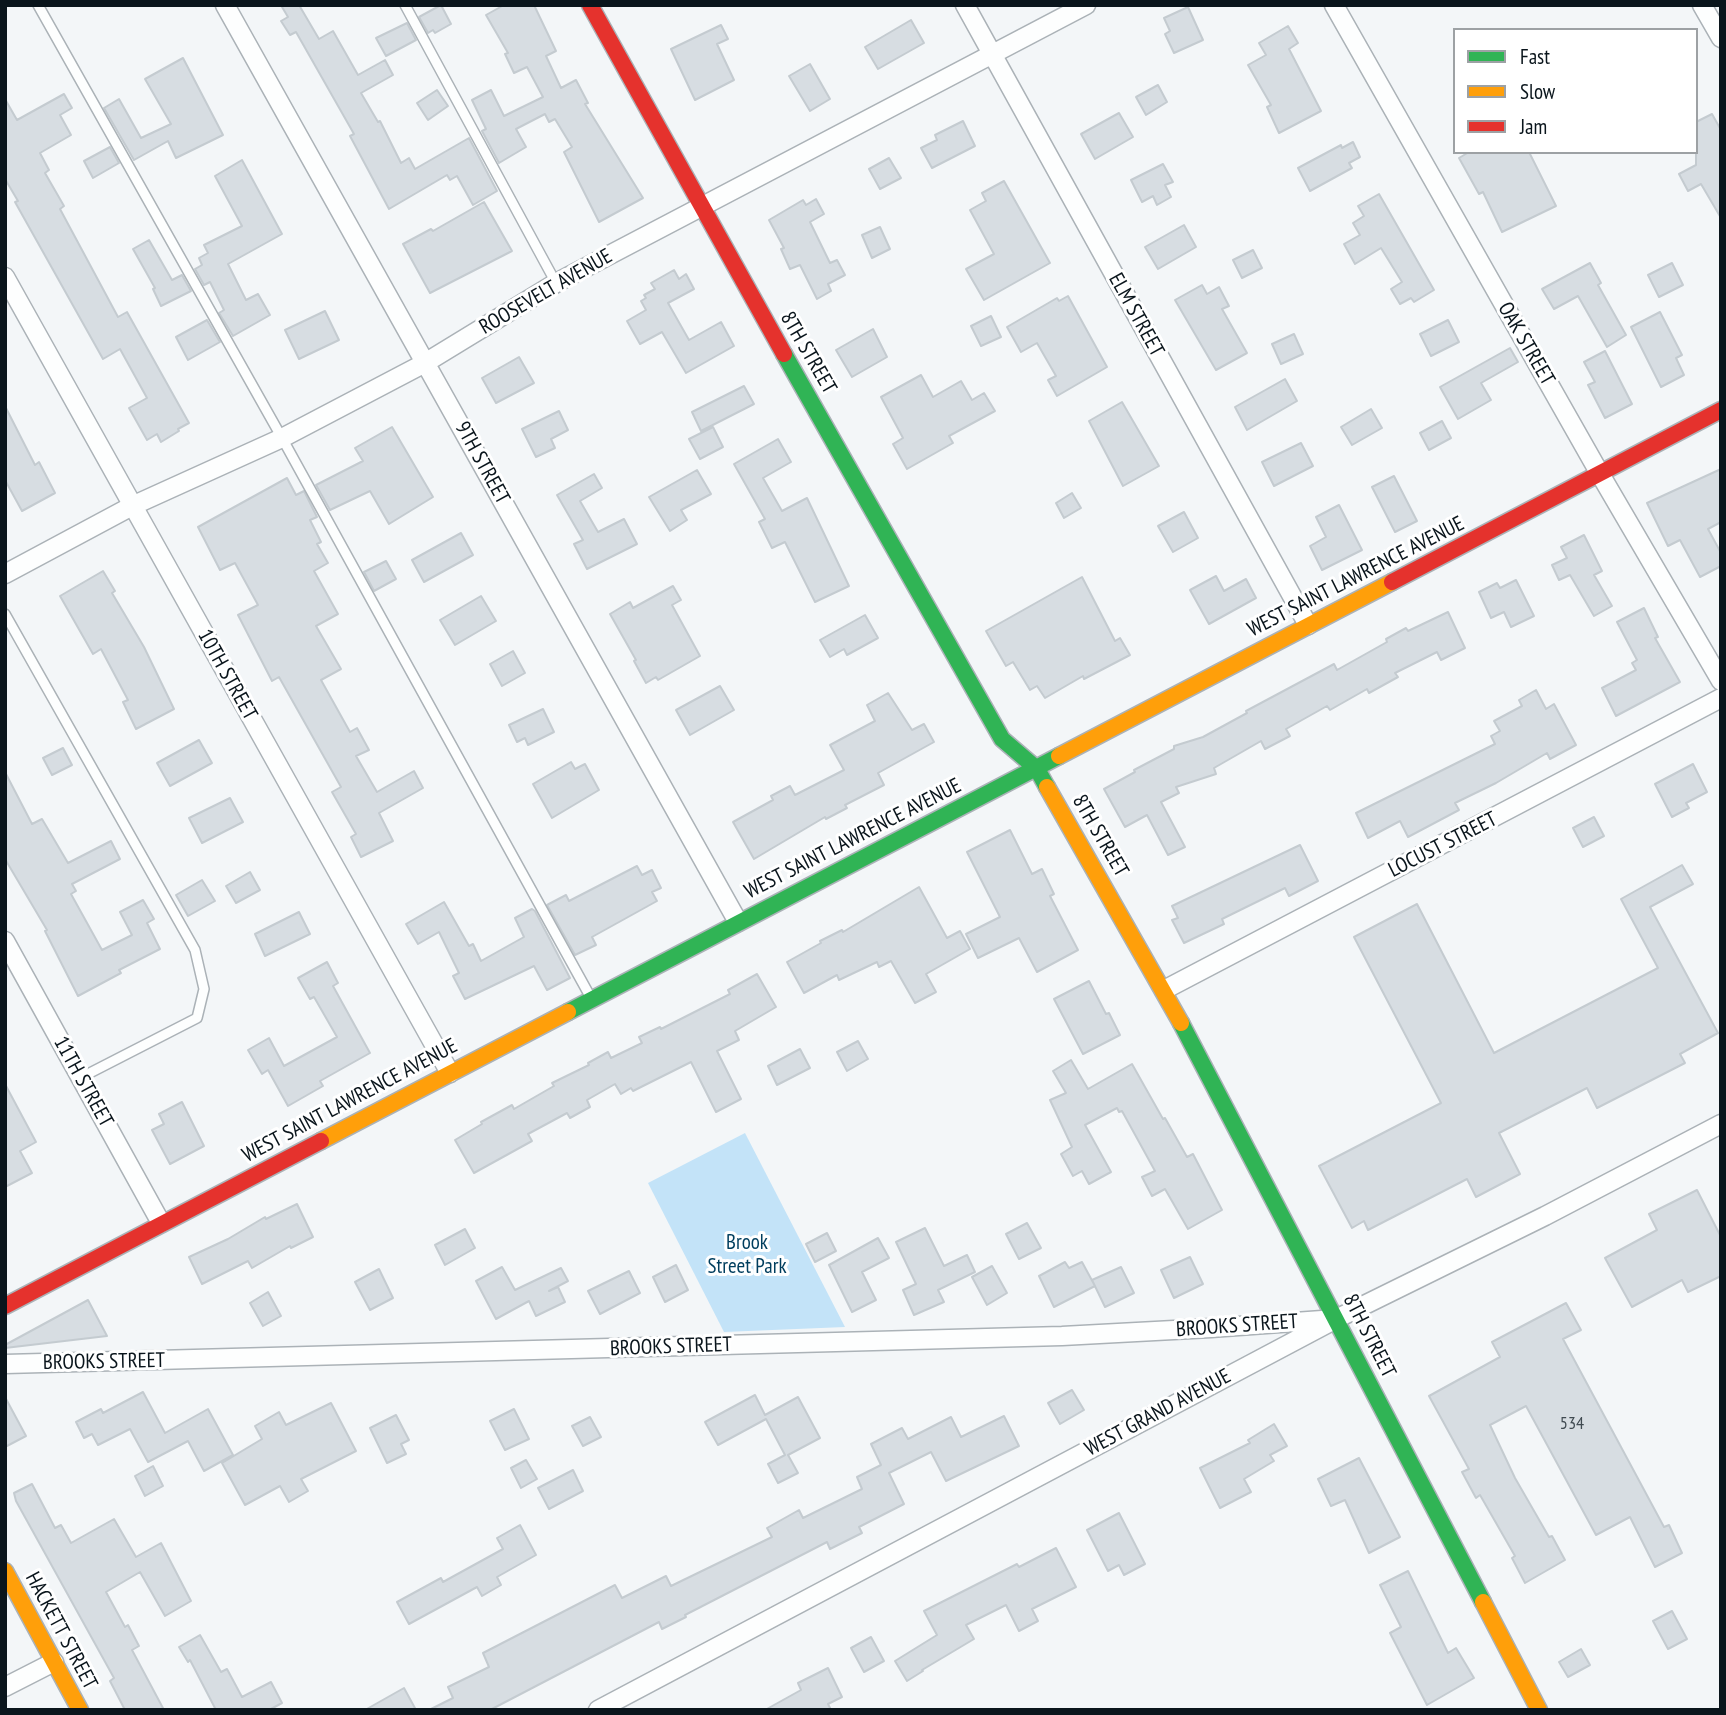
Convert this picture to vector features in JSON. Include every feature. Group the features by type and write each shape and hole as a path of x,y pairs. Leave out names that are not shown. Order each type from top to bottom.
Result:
{"street":[{"name":"9TH STREET","path":"225,5 738,922"},
{"name":"8TH STREET","path":"590,5 1002,739 1037,769 1164,990 1539,1710"},
{"name":"ELM STREET","path":"965,5 1308,625"},
{"name":"ROOSEVELT AVENUE","path":"5,574 132,506 282,438 425,363 556,283 1086,5"},
{"name":"OAK STREET","path":"1334,5 1600,474 1721,681"},
{"path":"1702,5 1721,38"},
{"name":"10TH STREET","path":"5,277 450,1073"},
{"name":"WEST SAINT LAWRENCE AVENUE","path":"5,1306 1721,410"},
{"name":"LOCUST STREET","path":"1164,990 1721,698"},
{"name":"11TH STREET","path":"5,941 160,1223"},
{"name":"WEST GRAND AVENUE","path":"598,1710 1336,1319 1545,1216 1721,1124"},
{"name":"BROOKS STREET","path":"5,1364 1062,1336 1336,1319"},
{"name":"HACKETT STREET","path":"5,1571 80,1710"},
{"path":"5,1687 54,1662"}],"lane":[{"path":"38,5 282,438 591,998"},
{"path":"405,5 556,283"},
{"path":"5,614 195,950 204,989 197,1018 80,1078"}],"green space":[{"name":"Brook Street Park","path":"745,1133 845,1327 724,1332 648,1183"}],"building":[{"path":"299,5 319,39 333,31 358,75 385,60 393,75 361,93 378,122 380,121 401,163 409,158 415,169 469,138 497,191 473,205 457,176 450,180 447,175 389,209 350,136 354,134 296,32 290,35 281,21 288,17 282,7"},
{"path":"441,5 451,24 435,33 433,30 428,33 419,17"},
{"path":"504,5 534,5 556,51 546,56 561,88 576,80 588,103 585,104 643,198 599,222 564,152 572,147 555,119 549,122 545,114 516,129 526,147 499,163 482,131 486,129 472,100 491,90 504,116 543,97 527,67 514,73 505,54 508,53 486,15"},
{"path":"1188,7 1203,40 1174,53 1165,34 1170,31 1164,18"},
{"path":"911,20 924,43 878,69 865,47"},
{"path":"407,23 416,40 386,56 376,38"},
{"path":"721,25 728,39 717,44 734,80 695,100 671,49"},
{"path":"1288,26 1298,43 1289,49 1321,111 1279,133 1267,107 1271,105 1248,65 1266,55 1259,43"},
{"path":"183,58 223,135 176,158 168,141 134,160 104,108 119,99 141,138 171,124 145,79"},
{"path":"810,64 830,99 810,111 789,76"},
{"path":"1158,85 1167,102 1146,115 1136,97"},
{"path":"437,90 448,106 428,120 417,103"},
{"path":"64,94 72,108 60,115 71,135 40,153 49,170 45,173 64,206 60,209 118,317 127,312 189,423 161,442 157,434 147,440 129,408 147,398 120,349 103,359 15,202 18,201 5,179 5,99 17,120"},
{"path":"1119,113 1133,137 1095,159 1081,134"},
{"path":"1712,114 1721,130 1721,218 1701,184 1688,191 1679,174 1696,165 1698,121"},
{"path":"963,121 975,146 932,168 921,148 937,140 935,135"},
{"path":"1353,142 1360,157 1349,163 1352,168 1310,191 1298,168 1341,145 1342,148"},
{"path":"110,147 119,163 93,178 84,161"},
{"path":"1466,154 1530,154 1556,206 1502,232 1483,192 1479,194 1459,158"},
{"path":"889,158 901,178 880,189 869,169"},
{"path":"242,160 282,234 228,264 246,300 258,294 270,315 233,336 219,313 224,310 210,282 204,285 195,269 202,265 199,258 208,253 204,245 242,226 215,176"},
{"path":"1163,164 1173,182 1165,185 1171,197 1157,205 1153,196 1142,202 1131,180"},
{"path":"1004,181 1050,263 984,300 966,269 994,254 970,210 986,201 982,193"},
{"path":"1379,194 1434,290 1414,302 1411,298 1400,304 1391,289 1402,282 1381,248 1355,264 1344,244 1360,235 1353,223 1364,216 1358,206"},
{"path":"816,199 824,214 810,222 830,263 837,260 845,275 828,284 831,291 817,299 800,265 790,269 781,249 784,248 769,220 803,200 806,205"},
{"path":"484,202 512,251 430,293 403,244 431,229 433,231"},
{"path":"1184,225 1196,247 1158,269 1145,247"},
{"path":"880,227 890,249 872,258 862,235"},
{"path":"149,240 172,280 182,275 191,291 161,306 153,289 155,288 133,249"},
{"path":"1253,250 1262,268 1242,278 1233,260"},
{"path":"1590,263 1601,283 1598,285 1626,335 1607,347 1578,296 1554,309 1542,289"},
{"path":"1672,263 1683,285 1659,297 1648,275"},
{"path":"674,270 679,279 686,274 694,289 668,303 689,340 721,322 734,346 686,373 662,332 640,344 627,321 646,310 641,301 646,298 644,295 655,289 651,283"},
{"path":"1202,285 1207,294 1219,287 1229,306 1222,309 1247,353 1216,370 1175,300"},
{"path":"1068,296 1107,367 1057,396 1048,380 1056,376 1037,343 1021,352 1007,327 1057,298 1059,301"},
{"path":"325,311 339,340 299,359 285,330"},
{"path":"1660,312 1682,355 1676,358 1684,375 1661,387 1631,327"},
{"path":"991,316 1001,337 981,346 971,326"},
{"path":"207,320 220,342 188,360 176,337"},
{"path":"1448,320 1459,342 1431,356 1420,334"},
{"path":"873,329 887,357 852,377 836,350"},
{"path":"1294,334 1303,354 1281,364 1272,344"},
{"path":"1510,348 1518,362 1481,383 1491,400 1458,419 1440,387"},
{"path":"1605,351 1632,404 1605,418 1588,385 1595,382 1584,362"},
{"path":"519,357 534,383 496,403 482,378"},
{"path":"921,375 933,397 961,381 972,400 984,393 995,411 949,436 953,443 907,469 893,444 903,438 881,397"},
{"path":"1285,379 1297,401 1247,430 1235,407"},
{"path":"744,386 754,404 701,431 692,412"},
{"path":"1122,402 1159,466 1123,486 1089,421"},
{"path":"5,406 35,465 39,462 55,493 22,511 5,480"},
{"path":"1371,409 1382,428 1352,445 1341,427"},
{"path":"559,411 568,430 551,439 555,448 536,457 522,429"},
{"path":"1442,421 1451,438 1429,450 1420,433"},
{"path":"392,427 433,497 389,524 370,491 330,510 316,485 363,461 355,448"},
{"path":"713,427 723,447 700,459 689,439"},
{"path":"778,439 791,462 763,478 782,511 807,498 849,586 815,602 785,542 772,548 759,522 765,519 734,464"},
{"path":"1301,443 1313,466 1274,486 1262,462"},
{"path":"1721,469 1721,522 1708,529 1721,553 1721,566 1700,577 1680,540 1668,546 1647,503"},
{"path":"697,470 711,494 681,510 687,520 670,531 649,497"},
{"path":"594,474 602,488 580,501 598,532 624,519 637,544 587,569 574,544 583,540 557,495"},
{"path":"1394,476 1417,521 1395,532 1372,487"},
{"path":"287,478 296,495 304,491 317,517 310,520 321,542 317,544 328,563 314,571 338,614 316,626 341,669 321,680 350,732 357,728 369,750 356,756 377,792 414,771 423,788 379,813 393,841 361,857 351,837 356,834 332,792 341,787 279,677 272,681 238,615 258,605 235,563 220,570 198,527"},
{"path":"1072,493 1081,508 1064,518 1056,503"},
{"path":"1339,505 1362,550 1322,570 1310,546 1326,537 1316,517"},
{"path":"1184,512 1198,538 1173,552 1158,526"},
{"path":"461,533 473,555 424,582 412,560"},
{"path":"1584,535 1602,571 1594,575 1612,606 1594,616 1570,575 1559,580 1552,565 1567,558 1561,547"},
{"path":"386,561 396,579 374,591 364,572"},
{"path":"103,571 174,709 136,729 123,702 128,700 101,649 93,654 60,596"},
{"path":"1216,576 1224,591 1246,579 1256,598 1209,624 1190,590"},
{"path":"1082,577 1115,641 1120,638 1130,655 1084,679 1083,676 1045,698 1037,686 1030,690 1013,662 1006,666 986,631"},
{"path":"1516,580 1534,616 1511,627 1504,612 1491,618 1479,592 1497,583 1500,588"},
{"path":"673,586 681,600 672,605 700,656 658,680 656,677 646,683 610,614 630,602 633,608"},
{"path":"481,596 496,621 455,645 440,620"},
{"path":"1644,608 1658,637 1655,638 1680,682 1616,716 1602,688 1636,670 1632,663 1637,660 1617,622"},
{"path":"1448,612 1465,648 1441,660 1437,652 1395,673 1398,677 1369,693 1367,689 1330,710 1327,706 1286,729 1290,736 1265,749 1261,741 1214,768 1216,774 1176,787 1179,793 1161,802 1185,847 1168,855 1147,815 1125,827 1104,789 1174,749 1174,746 1203,737 1334,664 1337,670 1406,628 1408,631"},
{"path":"865,615 878,638 847,655 844,649 830,657 820,640"},
{"path":"513,651 525,673 502,686 490,664"},
{"path":"720,686 734,710 690,735 676,710"},
{"path":"1536,690 1546,709 1554,704 1576,745 1550,759 1547,753 1455,803 1459,810 1408,837 1400,821 1368,838 1356,813 1495,744 1491,736 1500,731 1494,721 1522,706 1519,700"},
{"path":"888,693 912,730 924,724 934,742 878,773 884,785 754,859 733,822 773,800 771,796 790,786 795,795 844,770 830,745 875,721 867,705"},
{"path":"543,709 554,732 528,745 525,738 517,742 509,725"},
{"path":"199,740 212,763 170,786 157,763"},
{"path":"63,748 72,765 52,775 43,758"},
{"path":"571,762 575,769 585,764 599,790 552,818 533,784"},
{"path":"1693,764 1707,792 1686,803 1689,808 1672,817 1655,784"},
{"path":"5,772 32,824 42,819 68,863 111,841 120,859 72,884 76,891 71,894 102,950 132,935 120,912 143,900 154,919 147,923 160,949 119,970 121,973 78,996 45,931 47,930 5,859"},
{"path":"230,798 243,822 202,843 189,818"},
{"path":"1594,817 1604,836 1583,847 1573,828"},
{"path":"1010,830 1032,874 1042,869 1054,894 1050,896 1078,950 1037,972 1019,938 978,958 966,934 1000,917 967,852"},
{"path":"1300,845 1318,881 1289,896 1285,888 1222,919 1224,924 1184,943 1172,920 1178,918 1172,906"},
{"path":"1682,865 1693,884 1650,907 1718,1033 1680,1054 1685,1063 1597,1108 1587,1088 1499,1133 1520,1174 1476,1197 1467,1179 1368,1230 1364,1221 1352,1228 1319,1166 1441,1103 1354,937 1417,904 1494,1053 1658,968 1621,899"},
{"path":"637,866 642,875 652,870 661,888 652,892 657,901 592,937 596,945 575,955 547,905 566,895 569,901"},
{"path":"250,872 260,890 236,903 226,886"},
{"path":"202,880 215,901 188,916 176,895"},
{"path":"919,887 947,938 960,931 970,949 926,974 936,992 915,1003 891,961 879,967 877,962 839,980 837,975 804,993 787,962"},
{"path":"444,902 469,946 473,944 481,961 524,937 515,918 532,909 570,978 547,990 534,966 465,999 453,976 459,973 439,932 418,944 406,924"},
{"path":"299,912 310,934 265,956 255,934"},
{"path":"327,962 338,983 333,986 370,1053 320,1081 323,1086 288,1106 268,1070 262,1074 248,1050 269,1038 284,1066 337,1037 314,997 310,999 298,978"},
{"path":"757,974 776,1007 735,1031 739,1040 717,1051 741,1099 716,1112 691,1062 633,1091 631,1088 621,1094 615,1084 587,1100 590,1107 570,1118 567,1113 528,1134 532,1141 474,1173 455,1140 482,1124 481,1122 512,1105 514,1109 554,1086 552,1083 589,1065 588,1063 608,1052 611,1058 642,1043 639,1037 660,1027 661,1029 730,994 728,990"},
{"path":"1089,981 1120,1035 1083,1054 1054,999"},
{"path":"858,1041 868,1059 847,1071 837,1052"},
{"path":"800,1049 810,1068 777,1085 768,1066"},
{"path":"1071,1060 1088,1089 1132,1064 1187,1157 1193,1154 1222,1210 1188,1229 1165,1189 1152,1196 1142,1177 1155,1171 1122,1111 1119,1112 1117,1108 1085,1125 1111,1172 1089,1184 1082,1171 1073,1176 1061,1154 1072,1147 1050,1100 1066,1093 1053,1071"},
{"path":"5,1084 36,1142 20,1151 32,1173 5,1187"},
{"path":"182,1102 204,1146 170,1164 152,1130 164,1124 159,1114"},
{"path":"1697,1190 1721,1237 1721,1276 1688,1292 1682,1280 1632,1307 1605,1258 1657,1230 1649,1214"},
{"path":"297,1204 313,1237 291,1248 290,1246 252,1268 248,1261 202,1284 189,1257 228,1239 265,1217 266,1219"},
{"path":"1027,1223 1041,1248 1019,1259 1006,1234"},
{"path":"925,1228 944,1266 967,1255 975,1272 938,1290 944,1302 914,1315 903,1290 916,1284 896,1242"},
{"path":"465,1229 475,1248 445,1265 435,1245"},
{"path":"827,1233 836,1251 815,1262 806,1244"},
{"path":"878,1238 889,1258 862,1272 876,1300 852,1312 829,1265"},
{"path":"1190,1257 1203,1284 1174,1298 1161,1270"},
{"path":"1065,1262 1069,1268 1082,1262 1095,1286 1054,1307 1039,1276"},
{"path":"676,1265 688,1290 665,1302 653,1277"},
{"path":"992,1266 1007,1293 987,1305 972,1277"},
{"path":"502,1267 515,1290 561,1268 568,1281 549,1291 558,1287 565,1302 536,1316 529,1301 496,1319 476,1281"},
{"path":"1121,1267 1134,1293 1105,1307 1092,1280"},
{"path":"379,1269 393,1298 370,1310 355,1282"},
{"path":"629,1271 640,1293 600,1314 588,1291"},
{"path":"268,1292 281,1316 263,1326 250,1303"},
{"path":"88,1300 107,1336 5,1348 5,1345"},
{"path":"1566,1303 1581,1330 1563,1339 1664,1527 1669,1525 1682,1553 1655,1567 1630,1517 1596,1535 1526,1406 1490,1425 1515,1478 1565,1560 1525,1583 1512,1558 1515,1556 1480,1495 1476,1498 1462,1472 1469,1469 1429,1396 1500,1357 1492,1342"},
{"path":"1072,1390 1084,1410 1060,1424 1048,1403"},
{"path":"143,1392 165,1433 208,1409 233,1455 204,1471 188,1441 148,1462 130,1429 98,1445 92,1434 84,1438 76,1422 101,1409 103,1413"},
{"path":"755,1395 765,1415 798,1397 820,1438 788,1455 798,1473 778,1483 768,1464 785,1455 766,1419 718,1445 705,1422"},
{"path":"5,1397 26,1436 5,1447"},
{"path":"331,1403 356,1451 301,1479 308,1491 289,1502 280,1486 245,1505 222,1463 262,1439 255,1426 279,1412 286,1425"},
{"path":"514,1409 529,1439 505,1450 490,1421"},
{"path":"396,1415 409,1440 401,1444 406,1454 387,1463 370,1428"},
{"path":"1004,1416 1019,1446 946,1481 931,1452 889,1473 904,1504 859,1527 862,1533 830,1549 827,1542 662,1629 659,1622 490,1710 429,1710 453,1698 448,1687 489,1667 483,1653 615,1585 622,1598 666,1576 671,1586 772,1537 767,1528 799,1510 803,1518 862,1489 857,1477 881,1465 871,1444 902,1428 908,1439 951,1417 961,1437"},
{"path":"590,1417 601,1437 583,1446 572,1426"},
{"path":"1274,1424 1287,1446 1270,1455 1274,1461 1244,1479 1251,1492 1220,1508 1200,1468 1250,1443 1248,1440"},
{"path":"1359,1458 1400,1537 1369,1553 1345,1500 1331,1506 1318,1479"},
{"path":"526,1460 537,1479 521,1488 511,1468"},
{"path":"153,1466 163,1486 145,1496 135,1476"},
{"path":"573,1470 583,1491 549,1509 538,1488"},
{"path":"32,1484 55,1528 61,1525 71,1543 114,1519 136,1557 161,1543 191,1601 165,1616 140,1572 106,1592 139,1646 132,1650 164,1710 125,1710 110,1681 114,1678 16,1501 14,1493"},
{"path":"1119,1513 1145,1564 1124,1575 1119,1565 1108,1571 1087,1530"},
{"path":"520,1525 536,1555 497,1577 501,1585 482,1596 477,1587 409,1624 397,1602 441,1578 443,1582 503,1549 497,1538"},
{"path":"1056,1548 1076,1587 1032,1609 1038,1621 1019,1631 1006,1605 966,1625 974,1639 907,1681 895,1661 937,1635 924,1611 1017,1564 1019,1567"},
{"path":"1408,1571 1448,1653 1456,1648 1474,1678 1427,1705 1390,1633 1401,1627 1380,1585"},
{"path":"1672,1611 1687,1639 1668,1649 1653,1621"},
{"path":"200,1635 221,1672 227,1669 242,1697 271,1682 282,1703 269,1710 216,1710 190,1660 188,1662 179,1647"},
{"path":"871,1637 884,1661 864,1672 851,1648"},
{"path":"1581,1649 1590,1665 1568,1677 1559,1662"},
{"path":"828,1668 842,1697 828,1704 831,1710 765,1710 801,1690 798,1683"},
{"path":"404,1688 416,1710 365,1710"}],"traffic: fast":[{"path":"784,354 1002,739 1037,769 1047,787"},
{"path":"568,1012 1059,756"},
{"path":"1181,1023 1483,1602"}],"traffic: slow":[{"path":"1059,756 1392,582"},
{"path":"1047,787 1181,1023"},
{"path":"321,1141 568,1012"},
{"path":"5,1571 80,1710"},
{"path":"1483,1602 1539,1710"}],"traffic: jam":[{"path":"590,5 784,354"},
{"path":"1392,582 1721,410"},
{"path":"5,1306 321,1141"}]}
